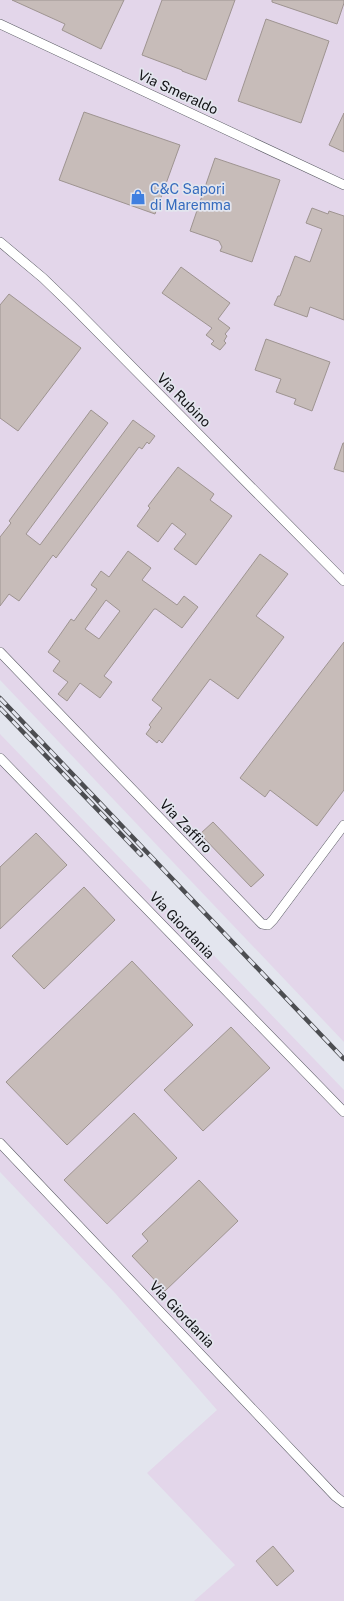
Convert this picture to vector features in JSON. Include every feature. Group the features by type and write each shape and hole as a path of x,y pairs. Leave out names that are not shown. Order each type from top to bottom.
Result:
{"street":[{"name":"Via Smeraldo","path":"0,24 344,185"},
{"name":"Via Rubino","path":"0,242 43,278 71,305 344,581"},
{"name":"Via Zaffiro","path":"0,652 262,924 268,925 344,825"},
{"name":"Via Giordania","path":"0,758 344,1112"},
{"name":"Via Giordania","path":"0,1143 329,1490 344,1503"}],"shaded area":[{"path":"0,0 344,0 344,1042 0,680"},
{"path":"0,734 344,1090 344,1601 194,1601 235,1565 147,1473 217,1410 115,1293 0,1172"}],"building":[{"path":"12,0 124,0 101,49 62,30 65,24"},
{"path":"162,0 235,0 206,80 142,55"},
{"path":"272,0 344,0 344,3 337,24 272,2"},
{"path":"266,19 329,41 301,123 238,101"},
{"path":"84,112 180,145 155,214 59,180"},
{"path":"344,113 344,152 329,145"},
{"path":"215,158 280,180 252,262 220,251 222,247 219,241 190,231"},
{"path":"312,208 328,214 329,211 344,216 344,320 310,307 307,317 274,305 278,296 280,296 295,256 310,262 322,229 306,223"},
{"path":"181,267 230,303 218,319 230,328 225,334 227,336 224,341 226,343 220,350 211,344 214,341 206,335 212,328 162,293"},
{"path":"9,294 81,348 18,431 0,418 0,305"},
{"path":"266,339 330,362 312,411 294,404 296,399 276,392 281,379 255,370"},
{"path":"91,410 108,423 26,534 40,545 133,420 155,436 149,444 147,442 142,449 139,447 56,558 53,555 19,601 9,594 0,606 0,537 11,523 9,521"},
{"path":"344,443 344,472 334,469"},
{"path":"178,467 214,494 210,500 232,516 196,565 174,549 186,534 172,523 158,542 137,526 150,508 148,506"},
{"path":"128,551 151,568 142,580 177,605 184,596 198,607 182,628 154,609 104,676 112,682 100,698 80,683 67,701 58,694 68,682 53,671 60,661 48,652 71,619 74,621 97,589 91,585 101,571 109,577","holes":["106,600 120,611 99,639 85,629"]},
{"path":"260,554 288,574 256,616 284,637 238,699 210,679 162,743 159,740 157,743 146,734 151,727 149,725 162,708 152,700"},
{"path":"344,642 344,790 317,826 270,790 265,797 240,778"},
{"path":"213,822 264,875 251,887 200,834"},
{"path":"36,833 67,865 0,929 0,867"},
{"path":"84,887 115,920 44,989 12,956"},
{"path":"132,961 193,1025 67,1145 6,1082"},
{"path":"231,1027 270,1068 203,1131 164,1090"},
{"path":"134,1113 177,1158 107,1224 64,1180"},
{"path":"199,1180 238,1221 165,1291 132,1256 148,1241 142,1234"},
{"path":"273,1546 294,1571 277,1586 256,1561"}],"railway":[{"path":"0,698 344,1059"},
{"path":"0,708 141,855"}],"place":[{"name":"C&C Sapori di Maremma","path":"138,197"}]}
